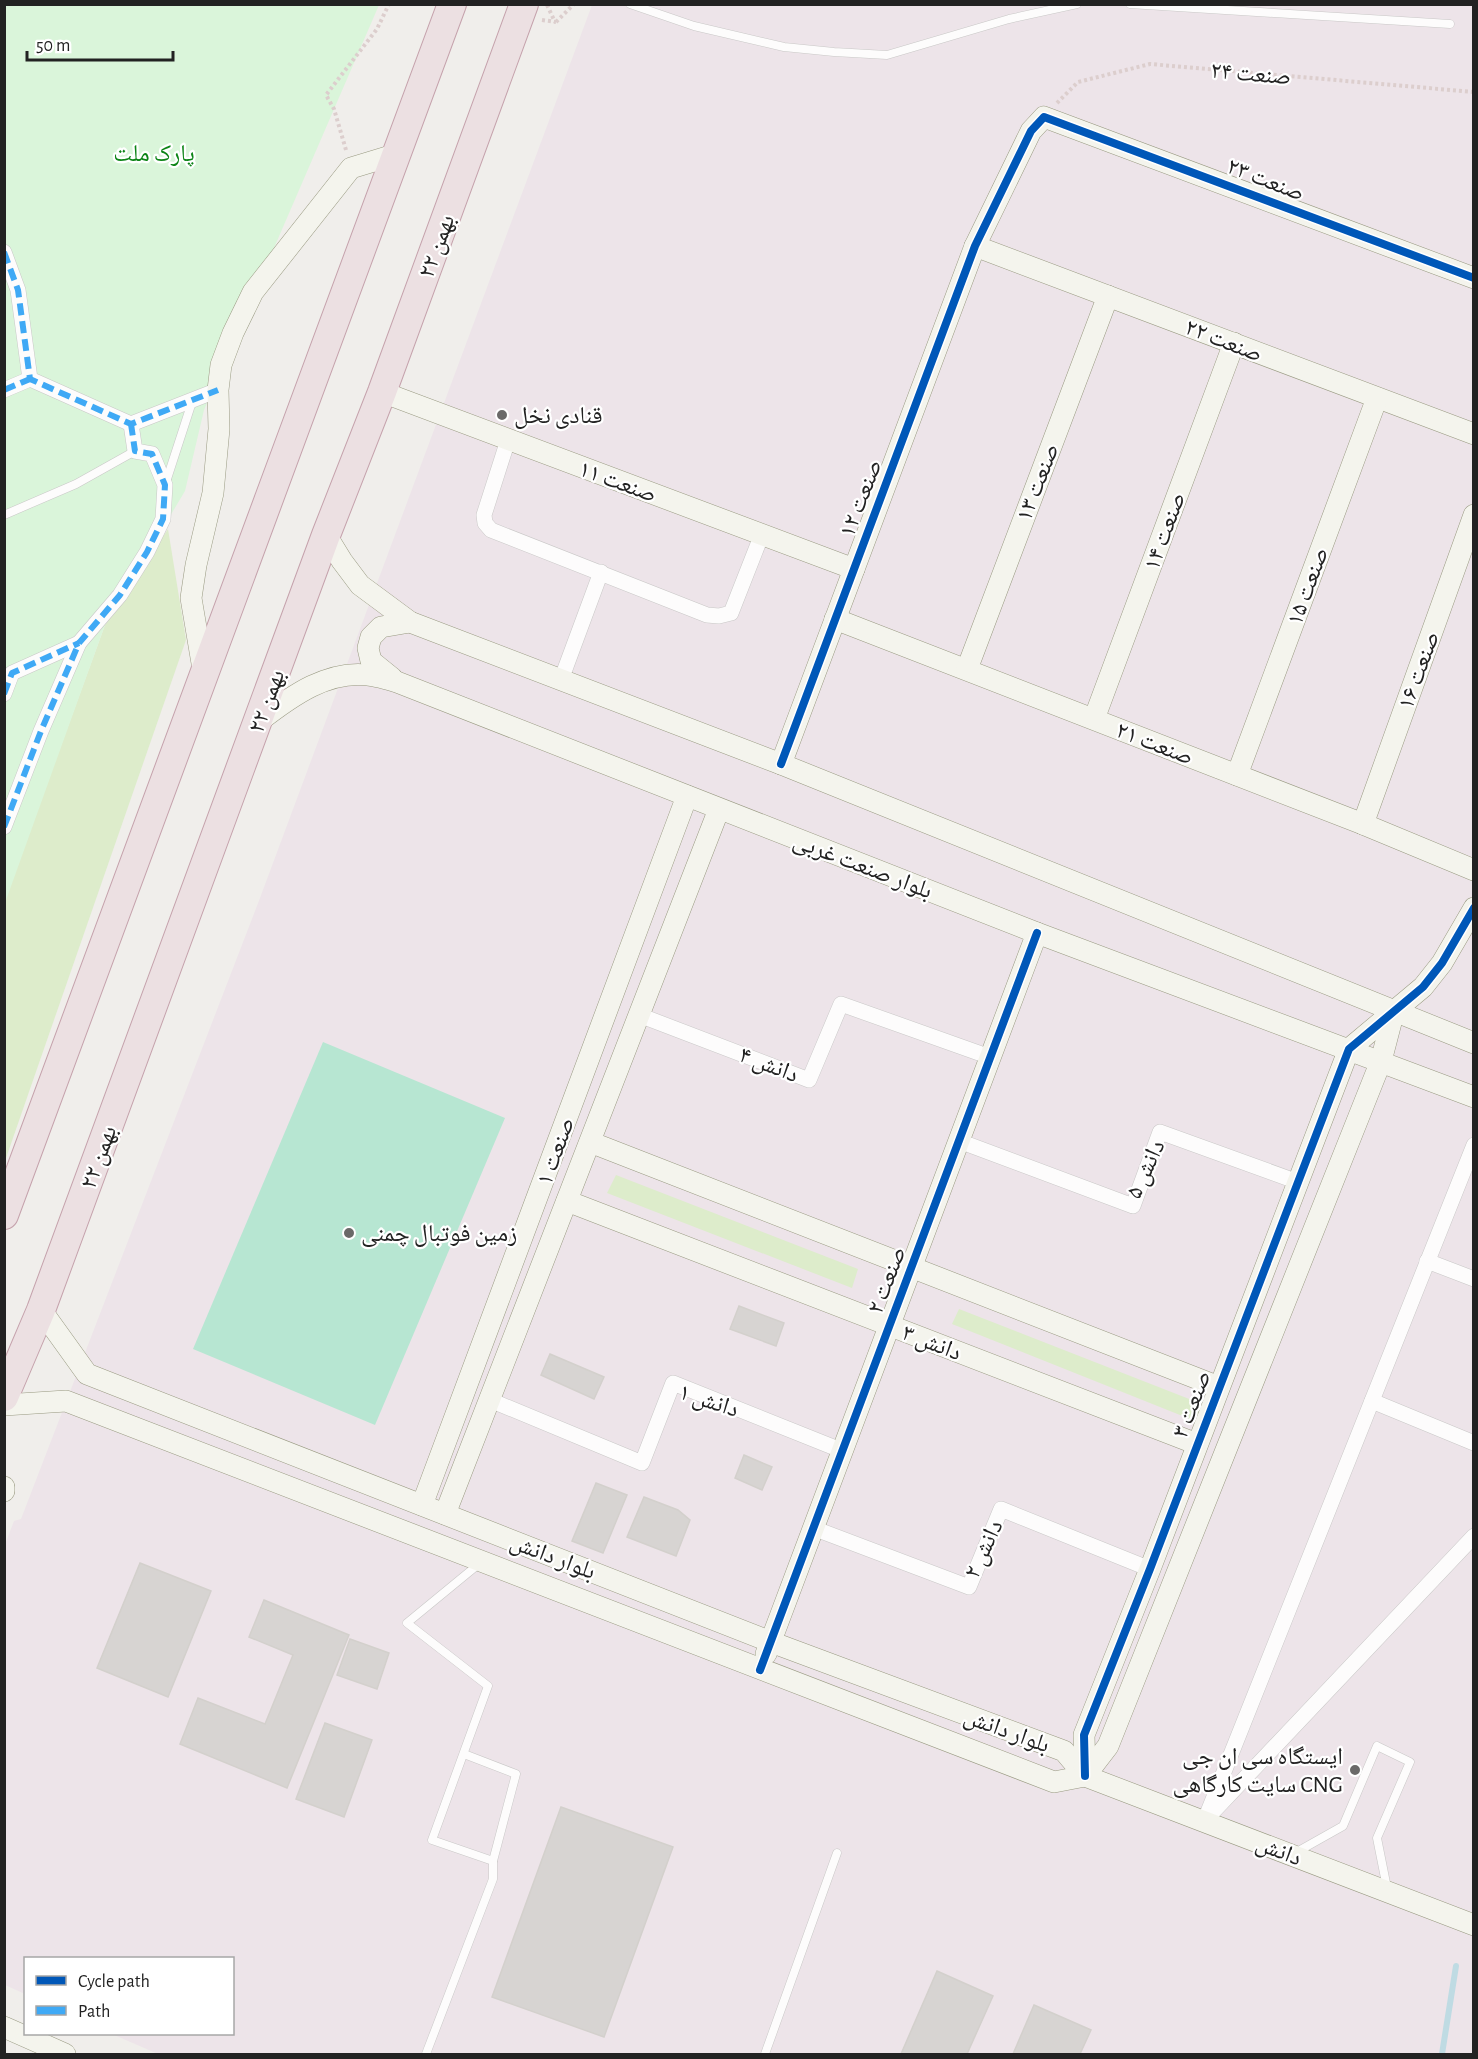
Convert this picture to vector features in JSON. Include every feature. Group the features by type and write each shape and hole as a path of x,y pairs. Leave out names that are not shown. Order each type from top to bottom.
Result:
{"highway":[{"path":"4,1215 452,4"},
{"name":"۲۲ بهمن","path":"4,1397 41,1310 524,4"}],"street":[{"name":"صنعت ۱۲","path":"781,764 975,246 1031,131 1044,117"},
{"name":"صنعت ۲۳","path":"1044,117 1473,278"},
{"path":"204,675 191,598 213,493 219,429 218,390 221,365 232,333 253,292 351,168 397,154"},
{"name":"صنعت ۲۲","path":"975,246 1473,434"},
{"path":"4,252 18,290 30,379"},
{"name":"صنعت ۱۳","path":"967,669 1108,296"},
{"name":"صنعت ۱۴","path":"1094,719 1234,343"},
{"path":"4,390 30,379 131,424 218,390"},
{"name":"صنعت ۱۱","path":"382,392 854,569"},
{"name":"صنعت ۱۵","path":"1237,775 1377,398"},
{"path":"4,827 40,731 79,643 120,595 147,552 163,519 165,485 152,454 135,451 131,424"},
{"path":"508,440 484,515 485,523 490,530 707,615 719,616 731,613 762,534"},
{"name":"صنعت ۱۶","path":"1363,824 1473,515"},
{"path":"326,535 360,585 411,622 781,764 1473,1043"},
{"path":"561,680 601,572"},
{"name":"صنعت ۲۱","path":"835,619 1363,824 1473,870"},
{"path":"397,682 371,661 368,648 371,638 381,627 411,622"},
{"path":"4,694 12,674 79,643"},
{"name":"بلوار صنعت غربی","path":"258,722 289,698 333,677 372,675 397,682 1037,933 1473,1097"},
{"name":"صنعت ۱","path":"422,1505 687,796"},
{"name":"صنعت ۱","path":"446,1514 719,809"},
{"path":"1349,1049 1423,987 1442,963 1473,908"},
{"name":"صنعت ۲","path":"760,1670 1037,933"},
{"name":"دانش ۴","path":"639,1015 809,1080 841,1004 990,1057"},
{"name":"صنعت ۳","path":"1085,1776 1108,1746 1381,1061 1394,1011"},
{"name":"صنعت ۳","path":"1085,1776 1084,1735 1349,1049"},
{"name":"دانش ۵","path":"959,1141 1133,1206 1160,1132 1298,1182"},
{"path":"590,1142 1219,1387"},
{"path":"1204,1822 1473,1145"},
{"name":"دانش ۳","path":"567,1201 1197,1444"},
{"path":"1427,1261 1473,1279"},
{"name":"بلوار دانش","path":"4,1405 66,1401 1054,1782 1085,1776 1064,1751 771,1642 87,1374 41,1310"},
{"name":"دانش ۱","path":"490,1400 642,1464 673,1383 843,1451"},
{"path":"1372,1401 1473,1443"},
{"name":"دانش ۲","path":"813,1528 969,1587 1001,1509 1150,1569"},
{"path":"482,1562 493,1533"},
{"path":"1204,1822 1473,1536"},
{"name":"دانش","path":"1085,1776 1473,1925"},
{"path":"4,2027 65,2055"}],"lane":[{"path":"630,4 694,26 784,47 887,55 1009,19 1077,4"},
{"path":"1130,4 1216,7 1450,24"},
{"path":"165,485 192,400"},
{"path":"4,514 76,484 135,451"},
{"path":"482,1562 407,1623 488,1686 432,1840 493,1861"},
{"path":"1291,1855 1343,1826 1377,1746 1410,1762 1377,1838 1388,1892"},
{"path":"426,2055 493,1879 493,1861 516,1774 464,1754"},
{"path":"765,2055 837,1853"}],"path":[{"path":"351,168 334,109 326,95 377,29 389,4"},
{"path":"548,5 556,22 574,4"}],"shaded area":[{"path":"592,5 1473,5 1473,2054 158,2054 114,2035 234,2035 234,1957 24,1957 24,1994 5,1985 4,1547 14,1521 21,1519 260,898"}],"green space":[{"name":"پارک ملت","path":"5,5 379,5 204,410 185,491 105,625 5,903"},
{"path":"168,529 186,640 5,1161 5,899 105,625"},
{"name":"زمین فوتبال چمنی","path":"323,1042 505,1118 375,1425 193,1349"},
{"path":"616,1175 858,1269 852,1288 607,1193"},
{"path":"959,1309 1202,1404 1195,1421 952,1324"}],"building":[{"path":"739,1306 784,1323 776,1346 730,1329"},
{"path":"550,1354 604,1377 594,1399 541,1375"},
{"path":"744,1455 772,1467 762,1490 735,1478"},
{"path":"596,1483 627,1495 603,1553 572,1541"},
{"path":"644,1497 678,1510 690,1520 676,1556 627,1537"},
{"path":"140,1563 211,1591 168,1697 97,1668"},
{"path":"264,1600 349,1635 287,1788 180,1744 198,1698 265,1724 293,1655 249,1637"},
{"path":"350,1639 389,1653 377,1689 337,1675"},
{"path":"325,1723 372,1740 344,1817 296,1799"},
{"path":"561,1807 673,1847 604,2037 492,1997"},
{"path":"937,1971 993,1996 967,2054 901,2054"},
{"path":"1034,2005 1091,2030 1080,2054 1013,2054"}],"waterway":[{"path":"1442,2054 1456,1966"}],"marked path":[{"path":"4,252 18,290 30,379 131,424 218,390"},
{"path":"4,390 30,379"},
{"path":"4,827 41,731 79,643 120,595 147,552 163,519 165,485 152,454 135,451 131,424"},
{"path":"4,694 12,673 79,643"}],"cycle path":[{"path":"781,764 975,246 1031,131 1044,117 1474,278"},
{"path":"1085,1776 1084,1735 1349,1049 1423,987 1442,963 1474,908"},
{"path":"760,1670 1037,933"}],"place":[{"name":"قنادی نخل","path":"502,415"},
{"name":"زمین فوتبال چمنی","path":"349,1233"},
{"name":"ایستگاه سی ان جی سایت کارگاهی CNG","path":"1355,1770"}]}
